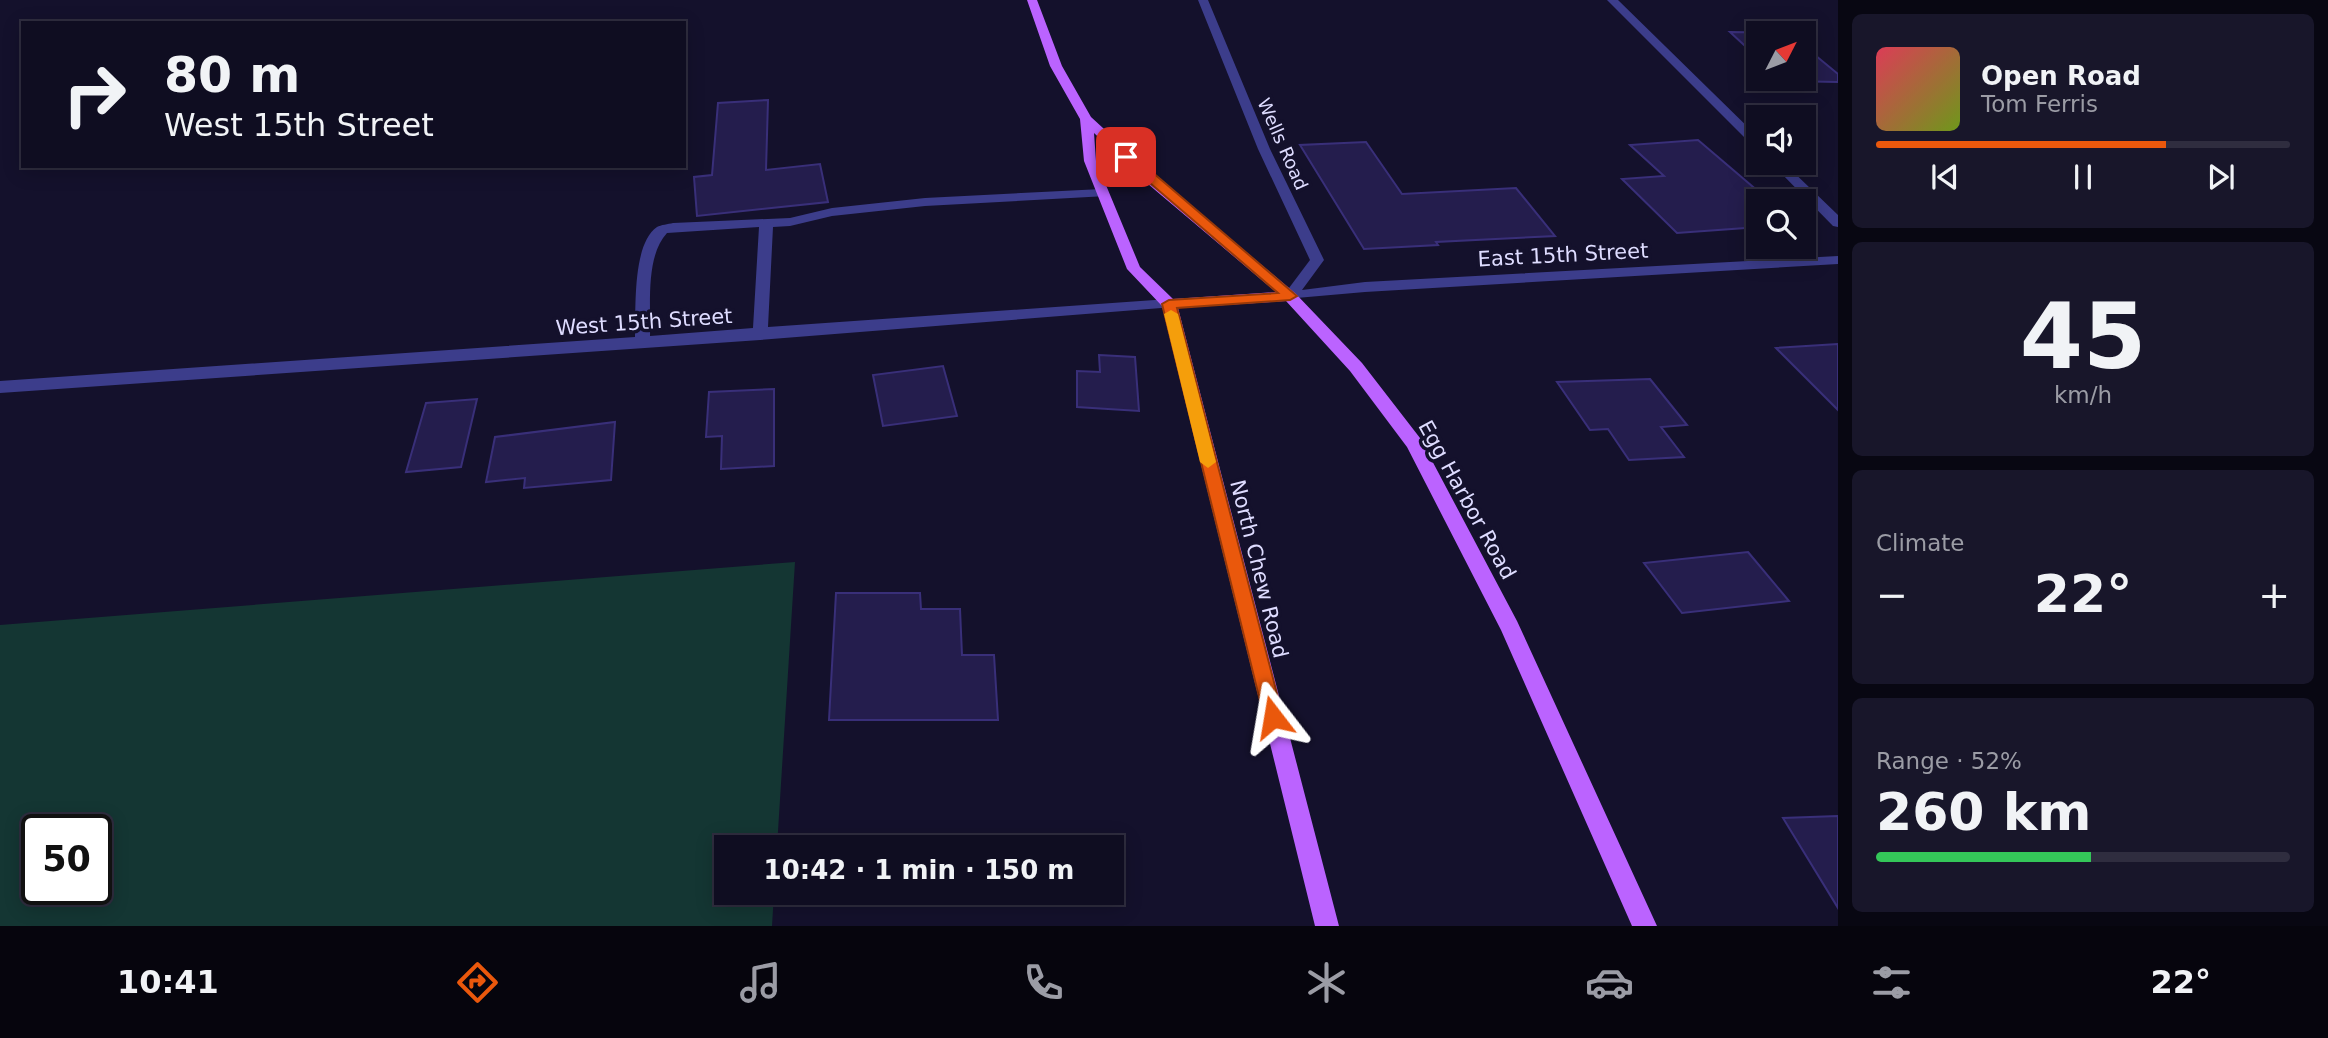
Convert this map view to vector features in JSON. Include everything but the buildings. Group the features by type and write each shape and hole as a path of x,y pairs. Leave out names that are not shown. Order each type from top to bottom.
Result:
{"main road":[{"name":"Egg Harbor Road","path":"1032,0 1056,66 1086,119 1146,176 1290,296 1356,367 1414,443 1510,627 1644,926"},
{"path":"1086,119 1090,161 1134,269 1169,304"},
{"name":"West 15th Street","path":"1169,304 1290,296"},
{"name":"North Chew Road","path":"1169,304 1327,926"}],"street":[{"name":"Wells Road","path":"1203,0 1265,149 1317,260 1290,296"},
{"path":"1612,0 1746,132"},
{"path":"1789,175 1838,223"},
{"path":"642,343 646,263 655,238 662,230 673,227 790,222 866,207 1102,193"},
{"path":"760,335 766,224"},
{"name":"East 15th Street","path":"1290,296 1365,288 1838,260"},
{"name":"West 15th Street","path":"0,387 1169,304"}],"green space":[{"path":"795,562 778,835 714,835 714,905 773,905 772,926 0,926 0,625"}],"slow traffic":[{"path":"1171,314 1208,462"}],"route":[{"path":"1126,157 1290,296 1169,304 1273,717"}]}
